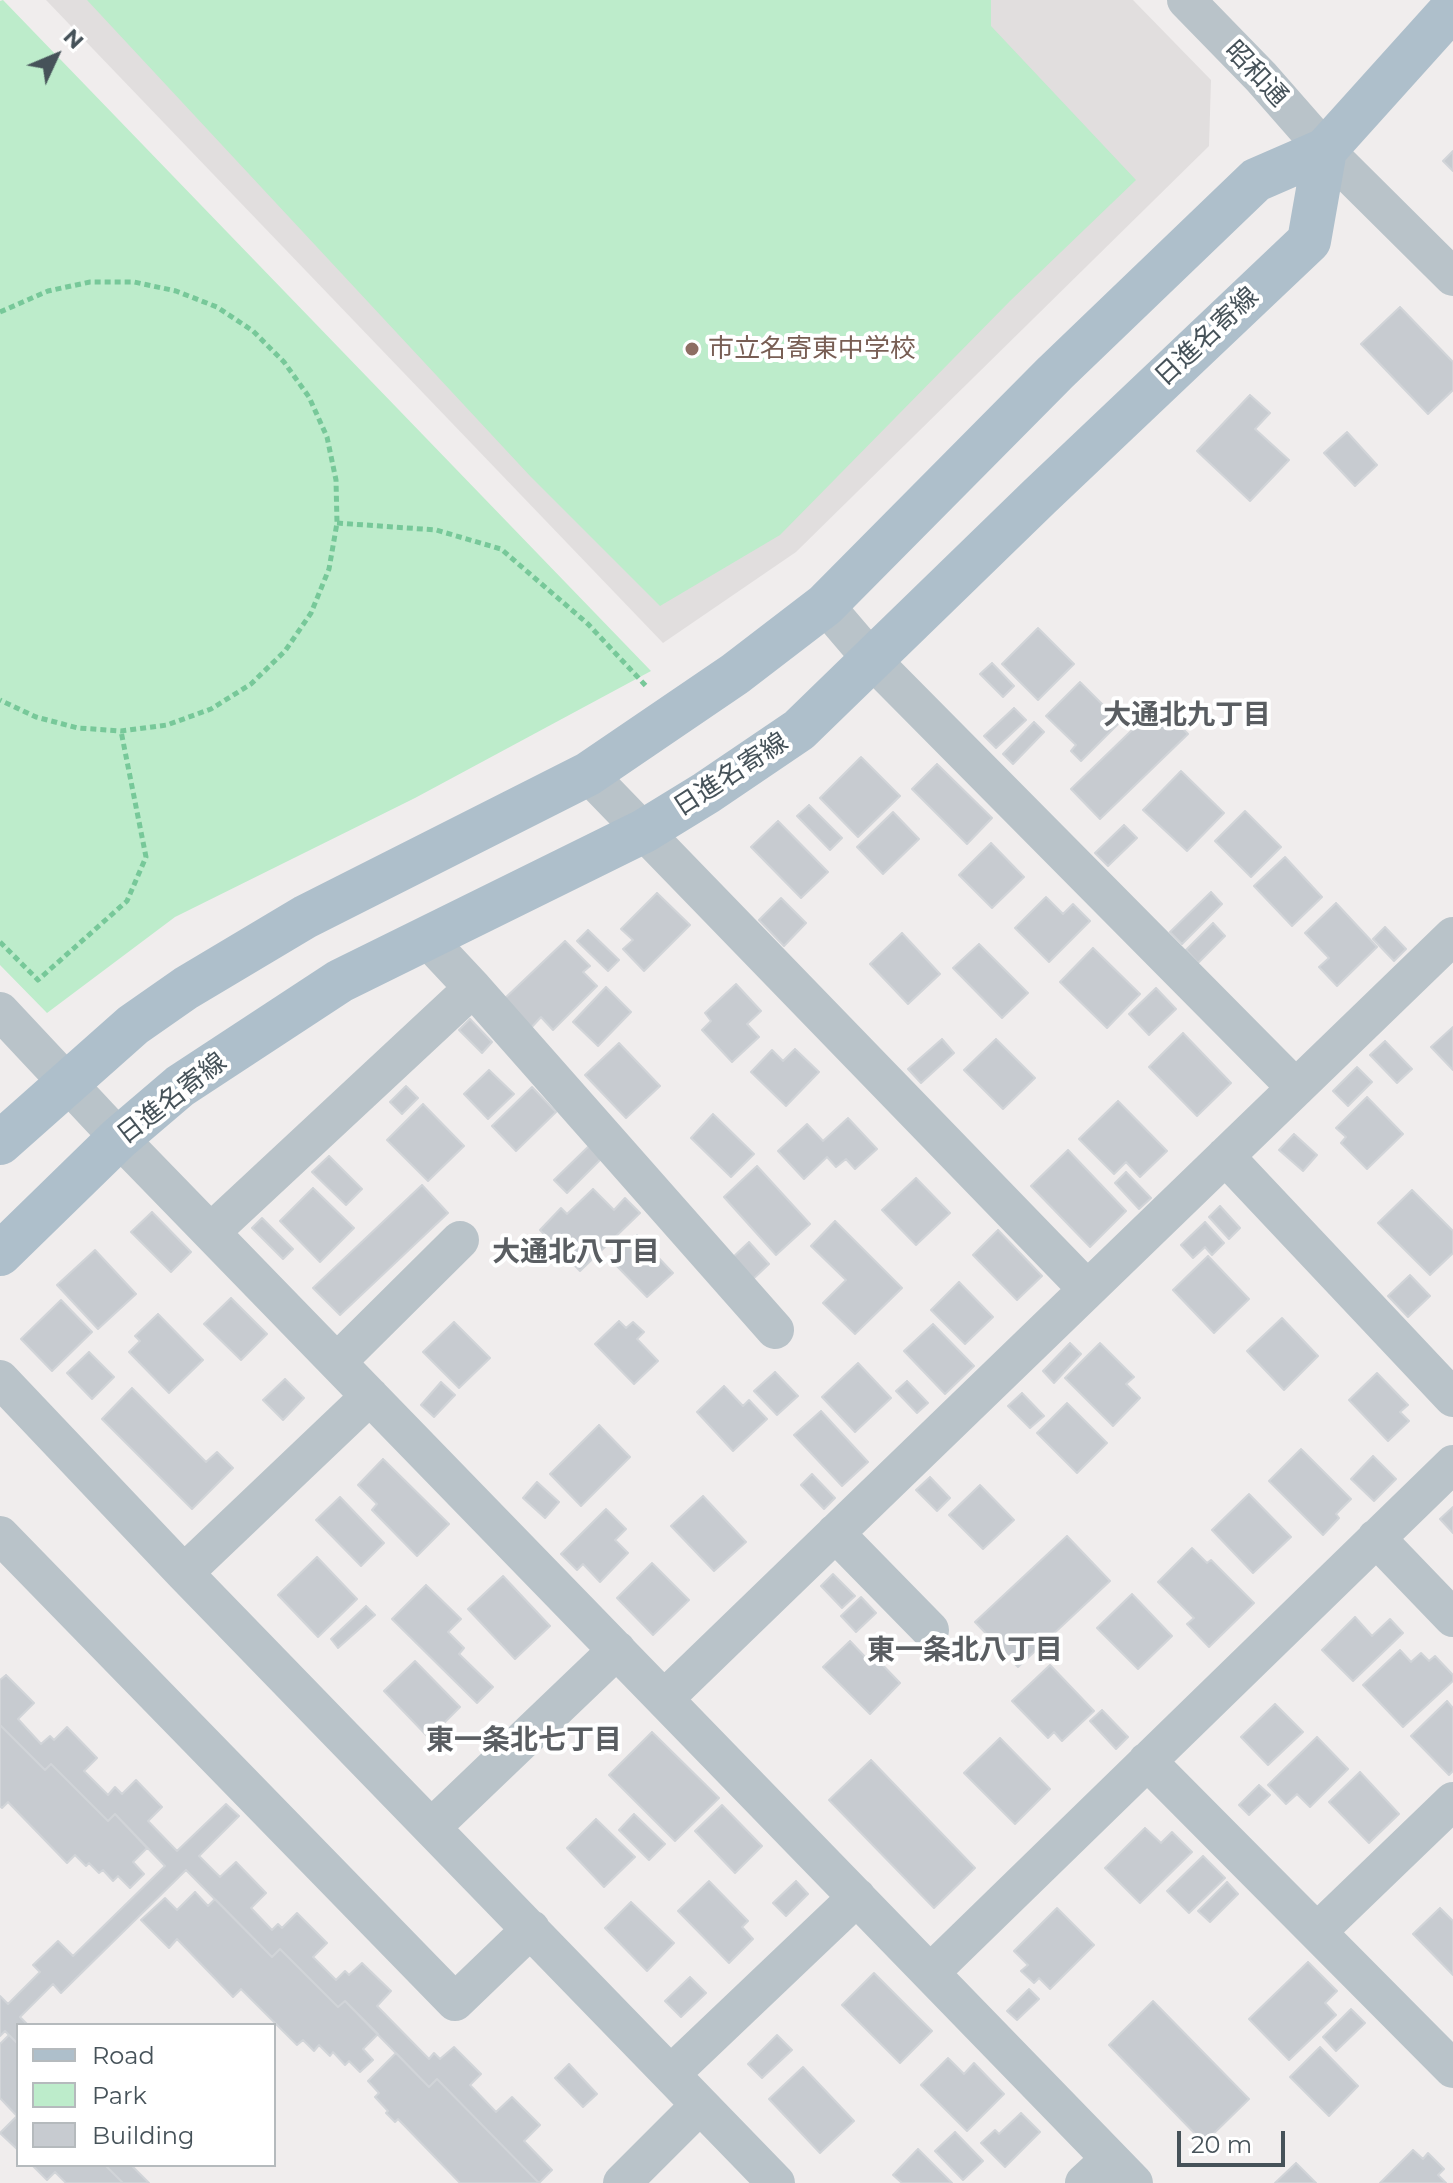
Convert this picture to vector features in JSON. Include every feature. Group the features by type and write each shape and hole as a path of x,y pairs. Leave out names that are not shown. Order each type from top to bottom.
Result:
{"main road":[{"path":"0,1143 133,1025 186,988 305,917 588,774 735,674 825,605 1055,373 1256,180 1325,150 1453,8"},
{"name":"日進名寄線","path":"0,1254 119,1138 180,1086 340,981 644,831 799,730 1309,241 1325,150"}],"street":[{"name":"昭和通","path":"1186,0 1261,77 1325,150 1453,277"},
{"path":"825,605 872,660 1296,1088"},
{"path":"588,774 1087,1289"},
{"path":"664,1699 1453,936"},
{"path":"428,940 775,1330"},
{"path":"211,1232 473,988"},
{"path":"0,1011 119,1138 930,1973 1109,2175"},
{"path":"1225,1156 1453,1398"},
{"path":"337,1362 460,1240"},
{"path":"5,1395 184,1573 776,2183"},
{"path":"184,1573 370,1396"},
{"path":"930,1973 1453,1464"},
{"path":"835,1533 930,1630"},
{"path":"0,1535 455,2002 531,1929"},
{"path":"1376,1538 1453,1618"},
{"path":"432,1827 617,1650"},
{"path":"1147,1761 1453,2069"},
{"path":"1317,1932 1453,1801"},
{"path":"672,2073 857,1897"},
{"path":"622,2183 700,2105"}],"path":[{"path":"0,312 48,291 90,282 134,282 176,291 217,307 253,331 284,362 309,397 327,437 336,480 337,523 329,569 311,613 285,651 251,684 211,709 167,725 121,731 78,728 36,717 0,700"},
{"path":"337,523 436,530 501,549 588,624 646,686"},
{"path":"0,942 38,980 127,901 146,857 121,731"}],"shaded area":[{"name":"市立名寄東中学校","path":"46,0 1133,0 1211,80 1209,146 796,552 663,643"}],"green space":[{"path":"3,0 651,671 415,798 175,917 47,1013 0,965 0,1"},
{"name":"市立名寄東中学校","path":"87,0 991,0 991,26 1136,180 1010,301 780,535 660,606 531,477"}],"building":[{"path":"1453,151 1453,171 1443,161"},
{"path":"1400,307 1453,362 1453,390 1428,414 1361,344"},
{"path":"1250,395 1270,413 1255,429 1289,460 1250,501 1197,451"},
{"path":"1347,432 1377,465 1355,486 1324,453"},
{"path":"1038,628 1074,664 1038,700 1002,664"},
{"path":"992,663 1014,686 1003,697 980,674"},
{"path":"1080,682 1120,722 1081,761 1071,751 1076,745 1046,716"},
{"path":"1159,704 1188,734 1100,819 1071,789"},
{"path":"1014,708 1026,720 996,748 984,736"},
{"path":"1034,722 1044,732 1013,764 1003,754"},
{"path":"861,757 900,796 858,837 820,798"},
{"path":"937,764 992,818 967,844 912,789"},
{"path":"1181,771 1224,813 1187,851 1143,810"},
{"path":"809,805 842,838 830,850 797,816"},
{"path":"1245,811 1281,847 1251,877 1215,841"},
{"path":"893,812 919,839 883,874 857,847"},
{"path":"778,821 828,872 801,898 751,847"},
{"path":"1124,825 1137,838 1108,866 1095,853"},
{"path":"991,843 1024,877 992,908 959,875"},
{"path":"1285,857 1322,897 1292,926 1254,886"},
{"path":"1211,892 1222,904 1182,944 1170,932"},
{"path":"657,893 690,925 644,971 623,949 633,940 621,929"},
{"path":"1046,897 1063,914 1073,904 1090,921 1049,962 1015,928"},
{"path":"781,898 806,923 784,946 759,920"},
{"path":"1336,903 1377,947 1337,986 1319,967 1329,958 1305,933"},
{"path":"1213,923 1225,936 1198,963 1186,950"},
{"path":"1385,927 1406,949 1394,961 1373,939"},
{"path":"588,930 619,960 608,971 577,941"},
{"path":"902,933 940,974 908,1004 870,964"},
{"path":"565,941 590,966 583,972 597,986 553,1030 541,1017 530,1029 502,1001"},
{"path":"979,944 1028,993 1002,1018 953,968"},
{"path":"1093,948 1140,994 1107,1028 1060,982"},
{"path":"736,984 761,1011 747,1024 759,1037 732,1062 702,1030 711,1021 705,1013"},
{"path":"606,987 631,1012 598,1046 573,1022"},
{"path":"1156,988 1176,1009 1149,1035 1129,1014"},
{"path":"470,1019 492,1042 482,1053 459,1030"},
{"path":"1453,1027 1453,1070 1431,1047"},
{"path":"1183,1033 1231,1083 1197,1116 1149,1067"},
{"path":"942,1039 954,1053 921,1083 908,1069"},
{"path":"996,1039 1035,1078 1003,1109 964,1070"},
{"path":"1385,1041 1412,1069 1397,1083 1370,1055"},
{"path":"619,1043 660,1086 626,1118 585,1075"},
{"path":"795,1049 819,1072 786,1106 751,1072 772,1050 783,1061"},
{"path":"1357,1067 1372,1082 1348,1106 1333,1091"},
{"path":"489,1070 514,1094 488,1119 464,1094"},
{"path":"406,1086 418,1098 402,1114 390,1102"},
{"path":"532,1087 556,1112 516,1151 492,1126"},
{"path":"1367,1097 1403,1134 1367,1169 1341,1143 1346,1137 1336,1128"},
{"path":"1118,1101 1167,1151 1140,1177 1126,1162 1114,1174 1079,1139"},
{"path":"423,1104 464,1146 428,1181 387,1140"},
{"path":"713,1114 754,1154 731,1177 691,1138"},
{"path":"848,1118 877,1149 855,1169 846,1159 836,1167 827,1157 804,1179 778,1151 807,1124 823,1141"},
{"path":"1294,1134 1317,1155 1303,1171 1279,1150"},
{"path":"589,1146 601,1159 567,1193 554,1180"},
{"path":"1068,1150 1126,1211 1090,1247 1031,1186"},
{"path":"329,1156 362,1189 346,1205 312,1172"},
{"path":"757,1166 810,1224 776,1255 724,1197"},
{"path":"1126,1172 1151,1198 1139,1209 1115,1183"},
{"path":"916,1178 950,1213 916,1245 882,1210"},
{"path":"422,1185 448,1213 340,1315 313,1288"},
{"path":"313,1188 354,1228 320,1262 280,1221"},
{"path":"593,1189 614,1210 625,1198 640,1213 580,1271 540,1230 561,1208 567,1214"},
{"path":"1412,1190 1453,1231 1453,1253 1430,1275 1378,1223"},
{"path":"1220,1206 1240,1228 1229,1239 1209,1217"},
{"path":"152,1212 191,1252 171,1272 131,1232"},
{"path":"262,1218 293,1249 283,1259 252,1228"},
{"path":"835,1221 902,1288 855,1334 823,1303 846,1280 811,1246"},
{"path":"1205,1222 1224,1243 1212,1255 1205,1247 1193,1258 1181,1245"},
{"path":"998,1230 1042,1276 1017,1300 973,1255"},
{"path":"637,1235 673,1273 647,1297 611,1260"},
{"path":"749,1242 769,1264 751,1281 731,1259"},
{"path":"95,1250 136,1294 98,1329 57,1285"},
{"path":"1208,1256 1249,1299 1214,1333 1173,1290"},
{"path":"1410,1275 1430,1296 1408,1317 1388,1296"},
{"path":"959,1282 993,1317 965,1344 931,1310"},
{"path":"231,1298 267,1334 241,1360 204,1324"},
{"path":"61,1300 92,1332 52,1371 21,1339"},
{"path":"158,1314 203,1360 169,1393 129,1352 140,1341 135,1336"},
{"path":"1282,1318 1318,1356 1284,1390 1247,1351"},
{"path":"619,1321 626,1328 633,1322 644,1332 637,1339 658,1361 634,1384 595,1344"},
{"path":"454,1322 490,1358 459,1388 423,1352"},
{"path":"933,1324 974,1366 945,1394 904,1351"},
{"path":"1070,1343 1081,1354 1054,1383 1043,1371"},
{"path":"1100,1343 1134,1377 1126,1384 1140,1398 1113,1426 1065,1378"},
{"path":"89,1352 114,1377 92,1399 67,1373"},
{"path":"858,1363 891,1398 855,1432 822,1397"},
{"path":"775,1372 798,1396 777,1415 754,1391"},
{"path":"1377,1373 1408,1405 1400,1412 1409,1421 1388,1441 1349,1400"},
{"path":"285,1379 304,1398 283,1420 263,1400"},
{"path":"907,1381 928,1403 917,1413 896,1391"},
{"path":"441,1382 455,1395 434,1417 421,1405"},
{"path":"724,1386 743,1406 749,1400 767,1419 733,1451 697,1412"},
{"path":"132,1388 206,1462 217,1452 233,1468 192,1509 102,1419"},
{"path":"1022,1393 1044,1416 1030,1428 1008,1406"},
{"path":"1067,1403 1107,1443 1077,1473 1037,1433"},
{"path":"821,1411 868,1462 842,1486 794,1435"},
{"path":"599,1425 630,1457 581,1506 550,1474"},
{"path":"1301,1449 1351,1499 1336,1514 1339,1518 1323,1535 1269,1481"},
{"path":"1373,1456 1396,1479 1374,1501 1351,1479"},
{"path":"383,1459 449,1524 417,1556 372,1510 377,1504 358,1485"},
{"path":"812,1474 835,1498 824,1509 801,1485"},
{"path":"930,1477 950,1498 937,1511 916,1490"},
{"path":"537,1482 559,1502 545,1518 523,1498"},
{"path":"980,1485 1014,1520 983,1549 949,1515"},
{"path":"1249,1494 1291,1537 1253,1573 1212,1530"},
{"path":"703,1496 746,1542 714,1571 671,1526"},
{"path":"340,1497 384,1543 361,1566 316,1520"},
{"path":"1453,1507 1453,1533 1440,1519"},
{"path":"606,1509 626,1529 615,1540 628,1553 600,1582 583,1564 577,1570 561,1554"},
{"path":"1067,1536 1110,1581 1018,1667 975,1622"},
{"path":"1192,1548 1207,1563 1211,1560 1254,1603 1209,1647 1187,1624 1194,1618 1158,1582"},
{"path":"317,1557 357,1599 318,1637 278,1595"},
{"path":"652,1563 689,1600 653,1635 617,1598"},
{"path":"833,1574 855,1596 842,1608 821,1586"},
{"path":"503,1576 550,1626 515,1659 468,1609"},
{"path":"426,1585 461,1619 448,1632 464,1648 459,1654 493,1687 477,1703 392,1619"},
{"path":"1132,1594 1172,1636 1138,1669 1097,1628"},
{"path":"861,1597 876,1613 856,1632 841,1616"},
{"path":"366,1606 375,1615 338,1648 331,1639"},
{"path":"1355,1617 1372,1636 1390,1619 1403,1633 1353,1681 1322,1650"},
{"path":"850,1641 868,1660 873,1655 900,1683 870,1714 823,1667"},
{"path":"1400,1650 1411,1662 1421,1653 1429,1661 1435,1656 1453,1675 1453,1681 1403,1727 1363,1685"},
{"path":"415,1661 460,1707 429,1738 384,1691"},
{"path":"1050,1665 1094,1711 1062,1741 1054,1732 1048,1738 1012,1701"},
{"path":"6,1675 34,1703 18,1719 41,1744 50,1736 54,1740 67,1727 97,1758 84,1771 108,1795 115,1787 122,1794 136,1780 162,1807 148,1821 177,1851 226,1804 239,1816 199,1856 220,1877 236,1862 266,1893 251,1908 272,1930 278,1924 282,1928 297,1913 327,1943 313,1957 336,1980 345,1971 349,1975 362,1963 391,1991 377,2006 429,2059 434,2053 440,2059 454,2047 481,2074 470,2085 496,2112 512,2097 540,2125 524,2141 552,2170 539,2183 437,2079 429,2087 345,2001 338,2007 280,1949 272,1957 186,1870 61,1993 53,1984 20,2017 26,2023 16,2023 16,2042 5,2031 0,2036 0,1996 8,2004 40,1972 33,1965 58,1941 73,1956 165,1866 115,1814 108,1821 51,1764 45,1770 0,1725 0,1680"},
{"path":"1447,1701 1453,1708 1453,1771 1449,1775 1411,1736"},
{"path":"1275,1704 1303,1732 1268,1765 1241,1737"},
{"path":"1102,1710 1128,1737 1116,1749 1090,1721"},
{"path":"0,1725 45,1770 51,1764 108,1821 115,1814 147,1848 133,1862 144,1874 130,1888 118,1876 113,1881 103,1870 99,1873 75,1855 67,1863 8,1802 2,1808 0,1806"},
{"path":"652,1732 719,1798 675,1841 609,1775"},
{"path":"1317,1737 1348,1769 1310,1807 1297,1794 1286,1804 1268,1785"},
{"path":"1000,1738 1050,1789 1015,1824 964,1773"},
{"path":"871,1760 975,1868 934,1908 829,1800"},
{"path":"1360,1772 1399,1814 1369,1843 1329,1802"},
{"path":"1259,1785 1270,1795 1249,1815 1239,1805"},
{"path":"722,1805 762,1846 735,1873 695,1831"},
{"path":"634,1814 665,1844 649,1860 619,1830"},
{"path":"596,1819 635,1857 604,1887 567,1848"},
{"path":"1145,1828 1161,1843 1172,1832 1192,1852 1140,1903 1105,1868"},
{"path":"1203,1856 1225,1878 1189,1913 1167,1891"},
{"path":"709,1881 748,1921 742,1927 753,1939 729,1963 678,1911"},
{"path":"796,1881 808,1894 786,1916 773,1903"},
{"path":"1227,1882 1238,1894 1210,1922 1198,1911"},
{"path":"195,1892 208,1906 215,1899 272,1957 280,1949 338,2007 345,2001 378,2034 363,2049 373,2060 360,2072 349,2061 345,2065 333,2052 330,2056 319,2045 314,2051 303,2040 297,2045 241,1989 233,1997 177,1939 169,1948 141,1920 165,1898 177,1910"},
{"path":"631,1902 674,1943 647,1971 605,1928"},
{"path":"1057,1908 1094,1945 1050,1989 1039,1978 1034,1983 1021,1971 1028,1965 1014,1951"},
{"path":"1440,1908 1453,1921 1453,1975 1413,1934"},
{"path":"1308,1962 1337,1991 1325,2003 1336,2015 1289,2060 1249,2019"},
{"path":"874,1973 932,2031 900,2063 842,2005"},
{"path":"690,1977 706,1993 681,2017 665,2001"},
{"path":"1029,1989 1039,1999 1017,2020 1007,2011"},
{"path":"1153,2001 1249,2099 1204,2143 1109,2045"},
{"path":"1351,2009 1365,2023 1336,2051 1323,2037"},
{"path":"9,2035 16,2042 16,2115 0,2098 0,2044"},
{"path":"777,2035 792,2050 762,2078 748,2064"},
{"path":"1320,2047 1358,2086 1329,2116 1290,2077"},
{"path":"396,2053 429,2087 437,2079 539,2183 460,2183 398,2119 395,2122 386,2113 388,2111 375,2097 379,2093 368,2081"},
{"path":"948,2058 964,2074 974,2063 1004,2094 967,2131 921,2085"},
{"path":"569,2064 597,2094 583,2107 555,2078"},
{"path":"803,2067 854,2121 820,2153 769,2099"},
{"path":"1021,2113 1040,2132 1005,2167 981,2143 995,2130 999,2134"},
{"path":"16,2117 16,2148 0,2133"},
{"path":"955,2132 983,2161 963,2180 935,2151"},
{"path":"918,2149 952,2183 902,2183 893,2175"},
{"path":"1413,2150 1423,2159 1428,2153 1444,2169 1438,2175 1446,2183 1380,2183"},
{"path":"1296,2163 1316,2183 1275,2183"},
{"path":"34,2167 107,2167 123,2183 66,2183 55,2172 47,2180"},
{"path":"107,2167 133,2167 149,2183 123,2183"}],"place":[{"name":"市立名寄東中学校","path":"692,349"}],"district":[{"name":"大通北九丁目","path":"1187,716"},
{"name":"大通北八丁目","path":"576,1253"},
{"name":"東一条北八丁目","path":"965,1651"},
{"name":"東一条北七丁目","path":"524,1741"}]}
